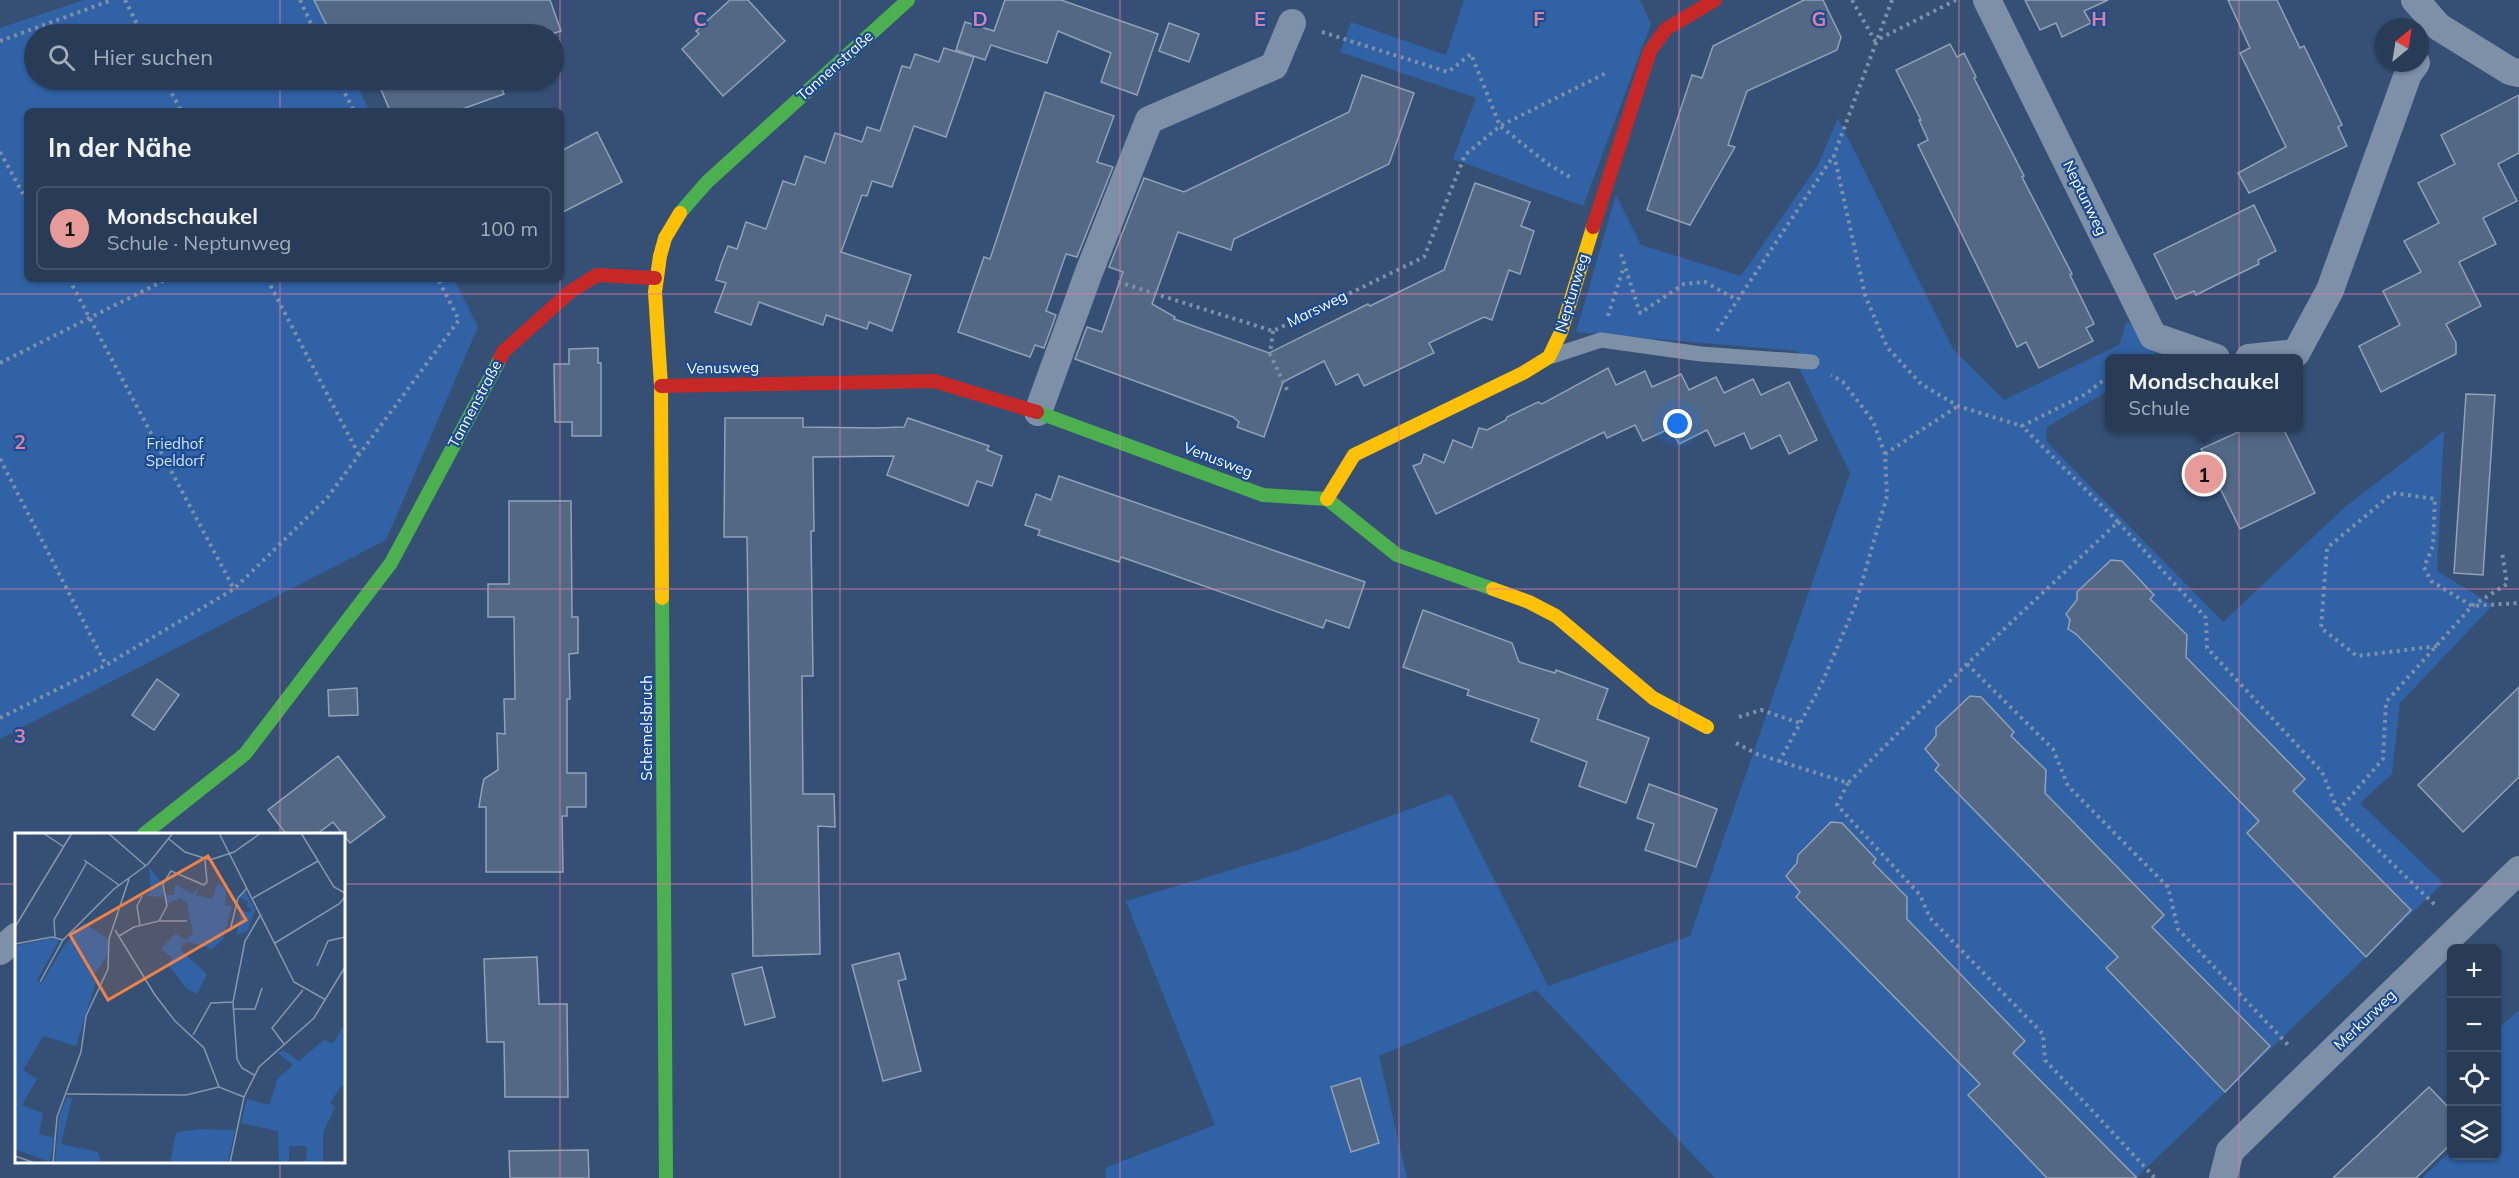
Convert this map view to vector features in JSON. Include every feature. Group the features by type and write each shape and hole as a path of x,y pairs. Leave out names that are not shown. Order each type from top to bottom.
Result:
{"street":[{"name":"Tannenstraße","path":"145,833 245,754 391,562 502,352 571,291 597,275 655,278 666,237 682,210 707,182 908,0"},
{"name":"Neptunweg","path":"1549,357 1561,332 1602,196 1650,51 1666,29 1715,0"},
{"name":"Neptunweg","path":"1987,0 2153,336 2205,354"},
{"path":"2415,0 2439,27 2510,71 2519,73"},
{"path":"1038,412 1089,272 1149,120 1274,66 1292,23"},
{"path":"2429,42 2439,27"},
{"path":"2287,354 2296,353 2330,290 2409,72"},
{"name":"Schemelsbruch","path":"655,278 661,386 666,1178"},
{"path":"1549,357 1524,373 1354,455 1327,499 1397,555 1529,602 1556,616 1653,698 1707,727"},
{"name":"Venusweg","path":"661,386 934,381 1038,412 1263,495 1327,499"},
{"name":"Merkurweg","path":"2223,1178 2230,1151 2519,870"},
{"path":"0,951 15,938"}],"lane":[{"path":"1549,357 1601,340 1701,354 1812,362"}],"path":[{"path":"46,24 112,0"},
{"path":"125,0 137,24"},
{"path":"300,0 311,24"},
{"path":"1852,0 1875,41"},
{"path":"1701,354 1834,155 1892,0"},
{"path":"1875,41 1957,0"},
{"path":"1292,23 1448,72 1471,54 1500,126 1548,164 1602,196"},
{"path":"0,41 24,32"},
{"name":"Marsweg","path":"1089,272 1273,331 1424,257 1465,155 1500,126 1650,51"},
{"path":"170,90 179,108"},
{"path":"343,90 352,108"},
{"path":"0,152 24,196"},
{"path":"1834,155 1865,295 1887,348 1921,384 1958,406 2022,426 2118,522 2206,618 2207,648 2322,772 2338,811 2459,929"},
{"path":"1618,246 1640,313 1684,284 1705,282 1737,300"},
{"path":"1601,340 1624,266"},
{"path":"71,282 234,590"},
{"path":"0,363 161,282"},
{"path":"269,282 359,455"},
{"path":"0,717 106,665 234,590 327,498 459,320 440,282"},
{"path":"1273,331 1270,354 1289,394"},
{"path":"1779,762 1821,685 1855,606 1887,495 1885,454 1874,421 1843,382 1812,362"},
{"path":"2022,426 2085,394 2105,378"},
{"path":"1885,454 1958,406"},
{"path":"0,459 106,665"},
{"path":"2437,646 2357,656 2321,628 2327,548 2393,493 2435,499 2433,546 2424,567 2431,581 2472,606 2519,603"},
{"path":"2118,522 1967,664 1848,783 1837,805 1920,895 1930,918 2043,1034 2045,1060 2155,1178"},
{"path":"2338,811 2383,759 2386,702 2472,606 2508,584 2502,552"},
{"path":"1967,664 2054,749 2068,786 2168,887 2178,929 2313,1070"},
{"path":"1707,727 1761,710 1800,723"},
{"path":"1707,727 1757,754 1848,783"}],"green space":[{"name":"Friedhof Speldorf","path":"84,0 314,0 327,24 24,24 24,90 359,90 368,108 24,108 24,282 456,282 478,327 386,540 0,739 0,28"},
{"path":"1464,0 1640,0 1651,24 1583,206 1453,159 1476,98 1340,52 1351,22 1446,55"},
{"path":"1838,118 1953,349 2004,400 2119,345 2127,321 2161,350 2156,354 2105,354 2105,392 2047,427 2046,441 2223,622 2345,507 2444,431 2437,571 2493,605 2400,703 2392,774 2360,803 2443,883 2136,1178 1715,1178 1536,990 1379,1056 1407,1178 1106,1178 1105,1168 1215,1125 1126,901 1295,851 1451,794 1548,986 1690,936 1850,473 1799,368 1798,351 1576,332 1616,195 1641,245 1741,276 1818,165"},
{"path":"2519,1010 2519,1178 2422,1178 2447,1155 2447,1160 2501,1160 2501,1026"}],"building":[{"path":"314,0 550,0 559,24 326,24"},
{"path":"730,0 748,0 785,41 723,96 682,49 699,34 696,31"},
{"path":"1005,0 1061,0 1158,34 1137,95 1101,82 1111,53 1058,31 1047,63 991,45 985,60 956,50 965,22 994,31"},
{"path":"1804,0 1823,0 1841,37 1837,50 1747,91 1728,145 1735,147 1690,225 1647,210 1692,75 1702,78 1713,46"},
{"path":"2025,0 2108,0 2084,11 2091,23 2062,37 2056,23 2040,30"},
{"path":"2228,0 2277,0 2300,48 2304,46 2323,85 2342,125 2338,127 2347,146 2249,193 2238,173 2286,147 2240,53 2250,48"},
{"path":"1169,23 1199,34 1189,62 1159,51"},
{"path":"1950,44 1957,57 1964,53 2094,324 2086,328 2093,341 2039,368 2026,342 2017,347 1918,145 1928,140 1919,120 1921,120 1896,70"},
{"path":"944,48 974,57 946,137 914,126 892,187 872,181 867,196 862,195 841,252 911,275 892,331 869,322 867,329 826,315 823,325 759,302 751,325 715,312 726,283 716,280 721,264 728,246 737,249 746,222 766,229 783,181 795,185 805,156 825,163 835,133 862,142 867,127 880,131 902,66 910,68 915,54 939,62"},
{"path":"1362,75 1414,93 1389,164 1234,239 1231,250 1178,232 1152,304 1175,317 1174,319 1269,353 1368,304 1370,306 1444,270 1475,183 1530,202 1521,226 1534,231 1520,274 1509,270 1492,320 1484,317 1429,343 1434,353 1364,386 1358,374 1336,385 1324,361 1283,382 1264,437 1237,427 1239,422 1233,417 1075,359 1087,327 1102,332 1123,272 1109,267 1144,178 1184,192 1349,112"},
{"path":"381,90 502,90 504,94 465,108 389,108"},
{"path":"1045,92 1114,116 1097,162 1113,167 1077,257 1066,254 1046,311 1056,315 1044,348 1035,345 1030,357 958,332 984,257 990,259"},
{"path":"2519,95 2519,153 2498,164 2517,201 2483,218 2496,244 2459,262 2481,306 2446,324 2456,343 2456,354 2381,392 2359,346 2400,325 2383,291 2421,272 2404,241 2439,223 2418,183 2455,164 2441,135"},
{"path":"597,132 622,182 564,211 564,149"},
{"path":"2254,205 2276,251 2258,260 2259,264 2196,295 2194,291 2176,299 2154,254"},
{"path":"598,348 598,363 601,363 601,436 572,436 572,422 555,422 554,364 569,364 569,349"},
{"path":"1608,368 1616,385 1645,371 1652,387 1681,374 1689,390 1716,377 1724,393 1753,379 1761,395 1789,382 1817,440 1789,454 1780,435 1751,449 1744,433 1715,446 1707,430 1679,444 1671,428 1643,441 1635,425 1607,438 1604,432 1436,514 1413,466 1421,463 1424,454 1444,463 1453,440 1472,448 1479,428 1487,430 1506,420 1507,417 1538,402 1542,404"},
{"path":"2466,394 2495,395 2483,575 2454,573"},
{"path":"725,418 803,418 803,427 874,428 904,427 908,418 989,446 987,450 1002,456 992,486 977,481 968,506 887,475 894,456 813,457 814,531 811,531 813,676 802,676 803,794 834,794 835,827 818,826 820,954 753,956 747,537 724,537"},
{"path":"2238,432 2285,432 2315,493 2240,529 2201,449"},
{"path":"1059,476 1365,582 1349,628 1326,620 1323,628 1121,557 1119,562 1038,535 1040,530 1025,525 1036,494 1051,500"},
{"path":"509,501 571,501 572,617 578,617 578,653 569,654 567,773 586,773 586,807 567,807 567,816 562,816 563,872 486,872 486,807 479,807 482,788 484,779 498,770 497,733 505,734 504,699 515,699 514,617 488,617 488,584 509,584"},
{"path":"2111,560 2122,561 2154,595 2150,599 2187,635 2186,657 2305,779 2293,791 2411,910 2366,957 2247,833 2259,821 2076,634 2068,629 2070,620 2066,614 2077,600 2077,592"},
{"path":"1423,610 1512,643 1519,662 1555,673 1556,670 1608,689 1597,719 1649,738 1626,803 1579,786 1587,762 1531,741 1539,719 1467,695 1469,690 1403,667"},
{"path":"157,679 179,695 154,730 132,715"},
{"path":"2519,687 2519,777 2463,832 2418,785"},
{"path":"357,688 358,715 329,716 328,690"},
{"path":"1970,696 1981,697 2014,732 2011,736 2046,770 2045,793 2164,915 2152,927 2270,1046 2225,1092 2106,968 2118,957 1935,770 1939,765 1925,749 1936,736 1936,728"},
{"path":"338,756 385,817 350,843 345,833 342,833 333,822 318,833 285,833 268,810"},
{"path":"1649,784 1717,809 1696,867 1645,850 1654,824 1637,818"},
{"path":"1831,822 1842,823 1876,859 1873,863 1907,897 1907,919 2025,1041 2013,1053 2137,1178 2047,1178 1968,1095 1980,1084 1796,897 1800,892 1786,876 1797,863 1798,855"},
{"path":"899,953 906,979 898,981 921,1071 883,1081 852,965"},
{"path":"537,957 539,1004 567,1004 568,1097 505,1097 504,1042 487,1042 484,959"},
{"path":"762,967 775,1017 745,1025 732,974"},
{"path":"1360,1078 1379,1143 1351,1152 1331,1087"},
{"path":"2429,1087 2447,1106 2447,1148 2416,1178 2333,1178"},
{"path":"588,1150 589,1178 510,1178 509,1151"}],"traffic: fast":[{"path":"680,213 707,182 908,0"},
{"path":"145,833 245,754 391,563 500,359"},
{"path":"1037,412 1263,495 1327,499 1397,555 1493,589"},
{"path":"662,598 666,1178"}],"traffic: slow":[{"path":"662,598 661,386 655,292 665,238 680,213"},
{"path":"1327,499 1354,455 1523,373 1549,357 1561,332 1593,227"},
{"path":"1493,589 1529,602 1556,616 1653,698 1707,727"}],"traffic: jam":[{"path":"1593,227 1650,51 1666,29 1715,0"},
{"path":"500,359 503,352 571,291 597,275 655,278"},
{"path":"661,386 934,381 1037,412"}],"place":[{"name":"Mondschaukel","path":"2204,474"}]}
